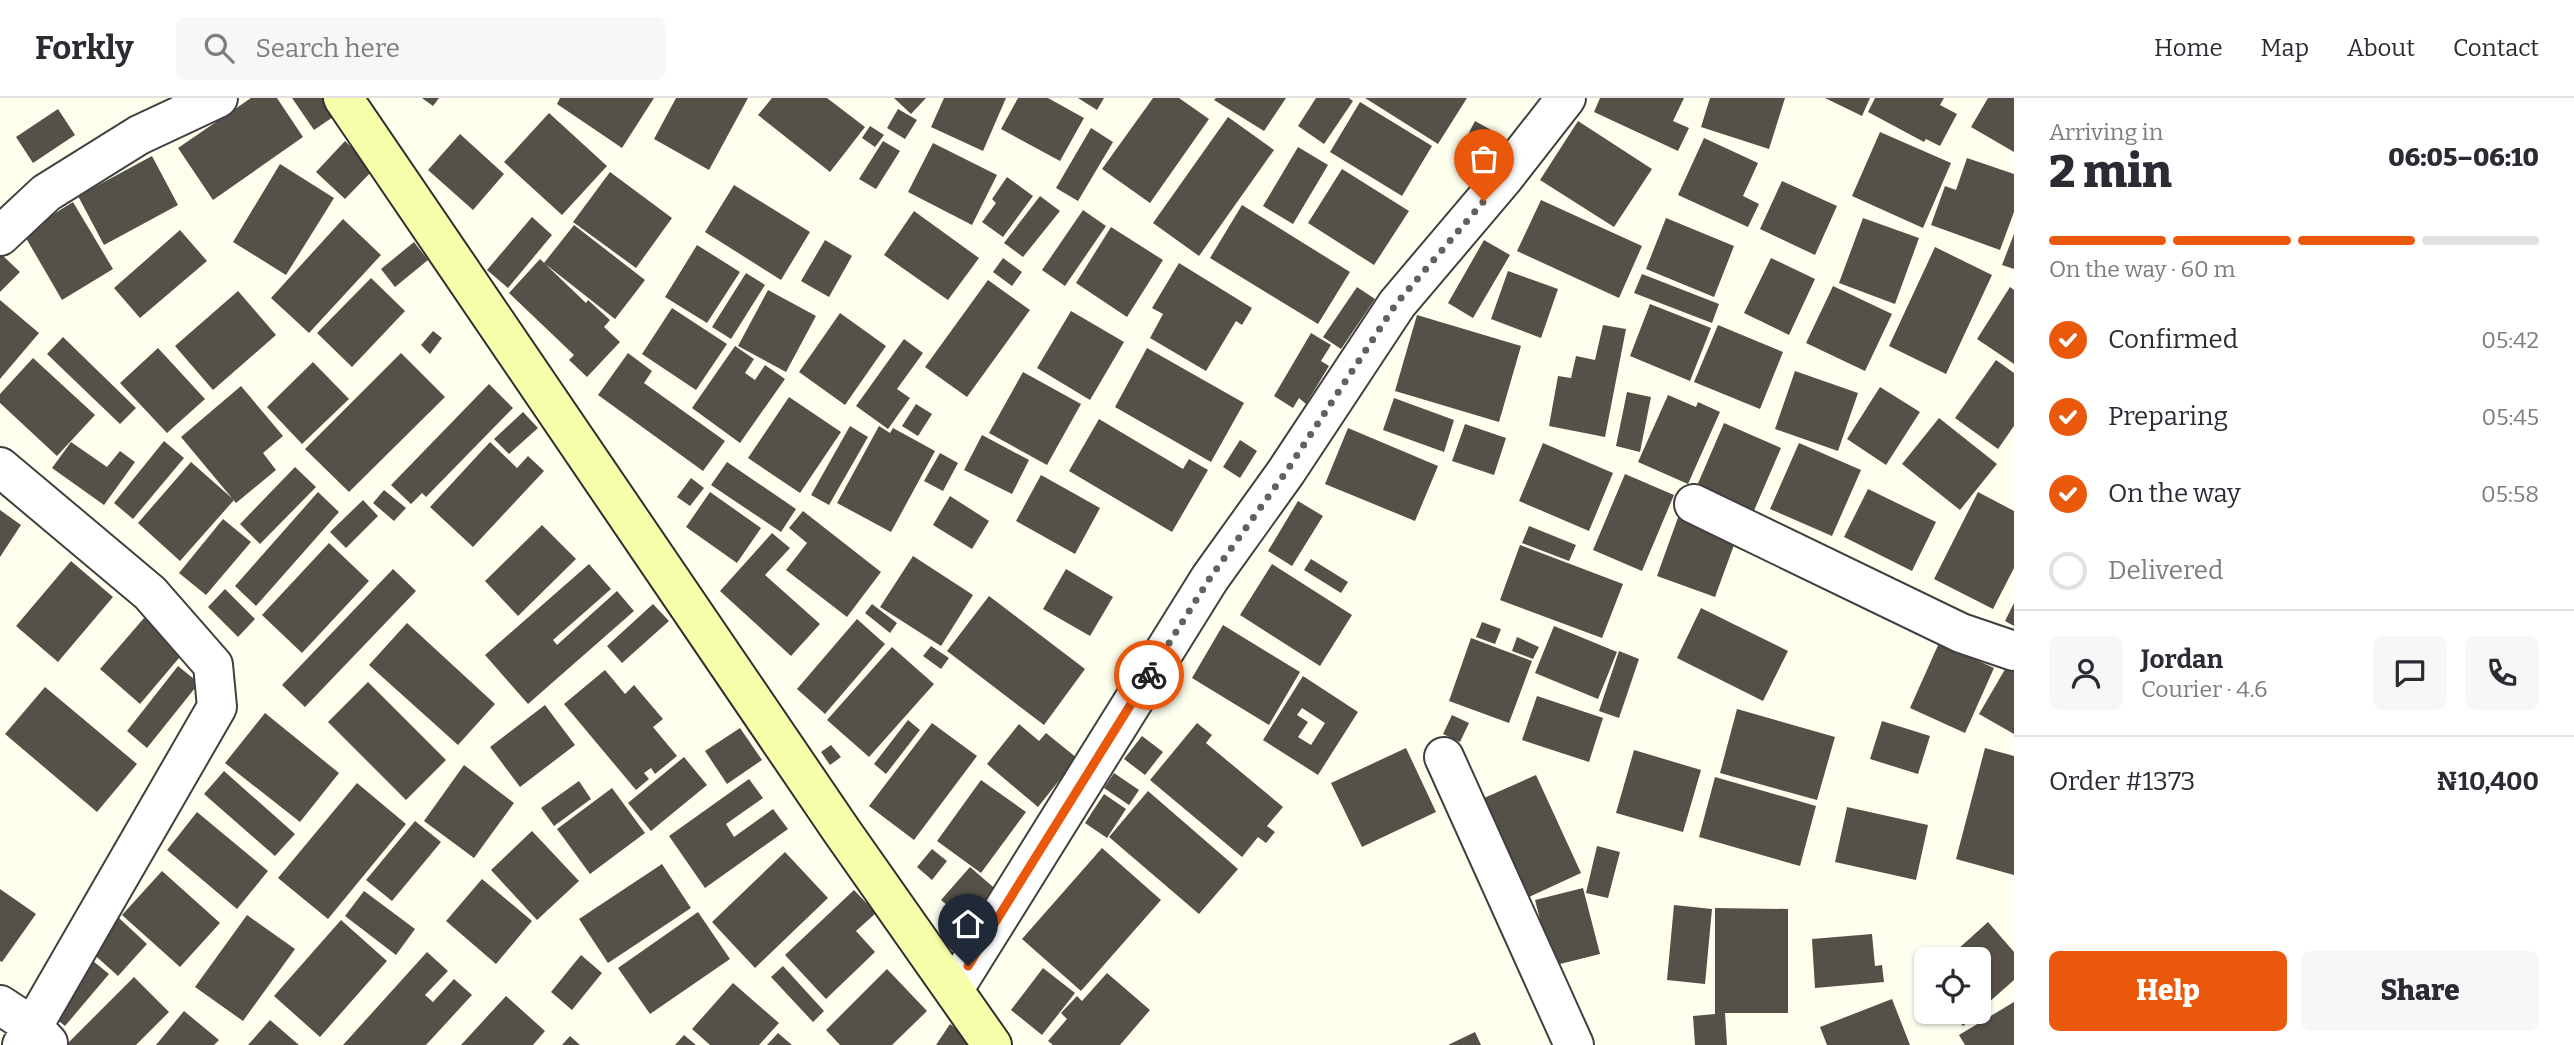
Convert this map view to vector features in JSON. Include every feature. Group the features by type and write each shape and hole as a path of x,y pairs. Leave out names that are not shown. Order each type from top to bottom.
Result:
{"main road":[{"path":"343,98 841,831 992,1045"}],"street":[{"path":"0,236 46,193 139,135 218,98"},
{"path":"954,989 1210,578 1286,472 1396,304 1502,180 1566,98"},
{"path":"0,467 150,593 213,664 217,707 34,1039 0,1005"},
{"path":"1694,504 1961,633 2014,651"},
{"path":"1444,757 1574,1045"}],"building":[{"path":"251,98 277,98 303,137 213,200 178,148"},
{"path":"292,98 325,98 336,115 314,130"},
{"path":"422,98 439,98 433,106"},
{"path":"560,98 654,98 622,148 557,104"},
{"path":"676,98 748,98 709,170 654,139"},
{"path":"772,98 827,98 865,127 830,172 758,115"},
{"path":"894,98 926,98 911,114"},
{"path":"944,98 1006,98 983,151 931,127"},
{"path":"1018,98 1048,98 1084,118 1060,161 1001,129"},
{"path":"1078,98 1104,98 1097,110"},
{"path":"1153,98 1179,98 1209,119 1150,203 1102,169"},
{"path":"1286,98 1264,131 1214,100"},
{"path":"1316,98 1349,98 1353,101 1324,144 1298,126"},
{"path":"1365,98 1467,98 1438,144"},
{"path":"1600,98 1684,98 1673,121 1689,128 1678,151 1594,112"},
{"path":"1710,98 1785,98 1769,149 1701,127"},
{"path":"1825,98 1870,98 1862,116"},
{"path":"1875,98 1944,98 1940,105 1957,114 1940,146 1926,139 1924,142 1868,112"},
{"path":"1988,98 2014,98 2014,152 1971,127"},
{"path":"1360,102 1432,146 1402,196 1330,152"},
{"path":"58,109 75,135 33,163 16,137"},
{"path":"898,109 917,120 905,139 887,128"},
{"path":"549,113 607,166 562,215 504,162"},
{"path":"1228,117 1274,150 1199,256 1153,223"},
{"path":"1475,121 1504,137 1489,164 1461,148"},
{"path":"1578,121 1652,169 1614,227 1540,180"},
{"path":"870,126 884,135 875,147 862,138"},
{"path":"1091,128 1113,142 1078,201 1056,188"},
{"path":"1880,132 1951,163 1923,228 1852,196"},
{"path":"460,134 504,174 473,210 428,170"},
{"path":"1704,138 1758,163 1743,196 1759,204 1748,227 1678,195"},
{"path":"345,141 374,169 345,199 316,172"},
{"path":"883,141 900,151 876,189 859,179"},
{"path":"933,143 997,175 972,225 908,192"},
{"path":"1298,147 1328,165 1293,224 1263,206"},
{"path":"152,156 178,205 104,245 78,196"},
{"path":"1967,158 2014,174 2014,212 2000,250 1931,225 1945,186 1956,190"},
{"path":"280,164 334,198 286,275 233,242"},
{"path":"1342,169 1409,211 1374,265 1308,223"},
{"path":"610,172 672,218 636,268 573,222"},
{"path":"1007,177 1033,196 1003,237 982,222 996,203 992,199"},
{"path":"1782,181 1837,206 1815,255 1760,229"},
{"path":"734,185 810,232 781,280 705,232"},
{"path":"1040,196 1060,211 1023,257 1004,243"},
{"path":"1541,200 1642,246 1619,298 1517,251"},
{"path":"73,202 113,269 62,300 23,233"},
{"path":"1242,205 1350,272 1318,324 1210,258"},
{"path":"1083,210 1106,226 1065,286 1042,270"},
{"path":"914,211 979,258 948,300 884,255"},
{"path":"532,217 552,235 508,288 487,270"},
{"path":"1666,218 1734,246 1714,297 1646,269"},
{"path":"1863,218 1919,238 1895,304 1839,283"},
{"path":"343,219 381,255 309,333 271,298"},
{"path":"574,225 645,280 615,319 544,263"},
{"path":"1111,227 1163,260 1127,317 1076,283"},
{"path":"180,230 207,261 140,318 114,288"},
{"path":"2014,234 2014,269 2002,265"},
{"path":"825,240 852,256 829,297 801,281"},
{"path":"1484,240 1510,255 1473,318 1448,303"},
{"path":"414,242 428,260 395,287 381,269"},
{"path":"697,245 740,272 707,323 665,297"},
{"path":"1935,247 1992,275 1946,374 1889,346"},
{"path":"0,253 20,272 0,292"},
{"path":"1003,258 1022,272 1012,286 993,272"},
{"path":"1771,258 1815,279 1789,335 1744,313"},
{"path":"540,259 586,303 588,300 610,320 604,327 620,342 587,377 569,360 574,355 509,293"},
{"path":"1179,263 1252,308 1242,325 1236,321 1206,371 1150,338 1163,314 1152,308"},
{"path":"1508,271 1558,289 1541,338 1491,319"},
{"path":"746,273 765,285 731,339 712,327"},
{"path":"1642,274 1719,304 1712,323 1634,293"},
{"path":"371,278 405,311 352,367 317,333"},
{"path":"988,280 1030,310 967,397 925,367"},
{"path":"1833,286 1892,314 1865,371 1806,343"},
{"path":"1357,287 1375,299 1341,349 1323,337"},
{"path":"2010,287 2014,290 2014,364 1977,339"},
{"path":"768,290 816,316 786,372 738,346"},
{"path":"238,291 276,335 213,390 175,346"},
{"path":"0,300 39,333 0,379"},
{"path":"1650,304 1711,328 1690,381 1630,356"},
{"path":"672,308 727,344 696,390 642,354"},
{"path":"1071,311 1124,342 1090,400 1037,368"},
{"path":"840,313 886,346 845,405 799,372"},
{"path":"1417,315 1521,346 1499,422 1395,391"},
{"path":"1603,325 1626,329 1605,437 1549,426 1558,376 1571,378 1576,356 1595,360"},
{"path":"1718,325 1783,352 1760,409 1694,382"},
{"path":"433,331 442,338 430,354 421,345"},
{"path":"1311,333 1331,345 1321,361 1329,366 1306,404 1299,398 1293,408 1274,396"},
{"path":"63,337 136,408 120,424 47,354"},
{"path":"904,339 923,353 897,389 910,398 888,429 856,406"},
{"path":"735,346 754,359 745,373 755,380 765,365 785,379 740,443 692,408"},
{"path":"158,348 205,399 167,433 120,383"},
{"path":"1147,348 1244,403 1211,462 1115,407"},
{"path":"401,353 445,397 349,492 305,449"},
{"path":"628,353 652,371 644,383 725,441 703,471 598,395"},
{"path":"33,358 95,415 57,456 0,403 0,394"},
{"path":"1996,360 2014,373 2014,426 1998,449 1955,418"},
{"path":"313,362 349,399 302,444 267,407"},
{"path":"1795,371 1858,393 1838,451 1775,429"},
{"path":"1023,372 1081,404 1047,465 989,433"},
{"path":"489,384 513,408 426,497 422,493 411,504 391,485"},
{"path":"241,386 283,436 263,453 276,470 236,503 181,437"},
{"path":"1880,387 1920,412 1886,465 1847,439"},
{"path":"1627,392 1651,397 1640,452 1616,446"},
{"path":"1668,395 1696,407 1698,402 1720,412 1688,484 1638,462"},
{"path":"789,397 841,432 800,493 748,458"},
{"path":"1394,398 1454,420 1444,452 1383,430"},
{"path":"916,404 932,414 918,436 902,426"},
{"path":"523,412 538,428 509,454 494,439"},
{"path":"1939,418 1997,464 1960,510 1902,464"},
{"path":"1099,419 1183,469 1189,459 1208,470 1172,532 1069,471"},
{"path":"1724,423 1781,448 1753,513 1696,488"},
{"path":"1465,424 1506,438 1494,475 1452,461"},
{"path":"850,426 868,437 829,505 811,495"},
{"path":"879,426 890,433 893,428 935,451 891,532 837,503"},
{"path":"1348,428 1438,466 1415,521 1325,484"},
{"path":"982,435 1029,460 1012,494 964,470"},
{"path":"1240,440 1257,451 1240,478 1223,467"},
{"path":"164,441 184,458 133,519 114,503"},
{"path":"71,442 107,467 120,451 135,462 104,505 52,468"},
{"path":"490,442 517,468 528,456 544,471 473,547 430,507"},
{"path":"1543,443 1613,473 1589,531 1519,501"},
{"path":"1799,443 1861,470 1832,536 1770,509"},
{"path":"940,453 958,463 943,491 924,481"},
{"path":"191,462 234,500 180,561 138,523"},
{"path":"727,462 796,509 781,532 711,485"},
{"path":"295,467 316,487 260,544 240,524"},
{"path":"1625,474 1674,495 1642,571 1593,550"},
{"path":"1041,475 1100,508 1075,554 1016,521"},
{"path":"691,478 704,488 690,506 677,497"},
{"path":"1868,489 1936,522 1912,571 1844,537"},
{"path":"384,490 406,508 394,521 373,503"},
{"path":"318,492 339,512 256,606 235,586"},
{"path":"710,492 761,528 737,563 686,527"},
{"path":"1978,492 2014,511 2014,568 1993,609 1934,579"},
{"path":"950,496 989,521 972,549 933,525"},
{"path":"363,500 378,516 346,548 330,532"},
{"path":"1298,501 1323,516 1292,566 1268,551"},
{"path":"0,510 21,525 0,557"},
{"path":"803,511 881,572 847,617 786,570 807,543 789,528"},
{"path":"1680,512 1738,534 1715,597 1657,576"},
{"path":"223,519 251,542 206,595 179,573"},
{"path":"542,525 576,559 518,616 485,581"},
{"path":"1529,526 1576,545 1569,561 1522,543"},
{"path":"772,533 790,548 765,575 820,624 791,656 720,591"},
{"path":"329,543 369,581 302,653 262,615"},
{"path":"1520,545 1623,584 1602,638 1500,600"},
{"path":"913,556 973,595 941,646 880,607"},
{"path":"1311,559 1348,582 1341,593 1304,570"},
{"path":"71,561 113,597 58,662 16,626"},
{"path":"589,564 611,589 553,640 557,645 617,591 634,611 528,704 485,655"},
{"path":"1272,564 1352,615 1320,666 1240,615"},
{"path":"393,569 416,591 305,707 282,685"},
{"path":"1066,569 1113,597 1090,636 1043,609"},
{"path":"225,589 255,619 238,637 208,607"},
{"path":"989,596 1085,669 1044,725 947,651"},
{"path":"2014,603 2014,626 2005,621"},
{"path":"653,604 669,621 622,663 607,646"},
{"path":"872,604 897,623 890,633 865,613"},
{"path":"1701,608 1788,651 1763,701 1677,658"},
{"path":"144,618 184,652 140,704 100,669"},
{"path":"857,619 885,644 825,714 797,689"},
{"path":"1482,622 1501,629 1495,644 1476,637"},
{"path":"407,623 495,704 458,745 369,665"},
{"path":"1223,625 1300,672 1269,725 1192,678"},
{"path":"1554,626 1617,652 1598,699 1535,673"},
{"path":"1517,637 1539,647 1533,659 1512,651"},
{"path":"1471,638 1532,661 1509,723 1449,701"},
{"path":"1939,643 1994,668 1965,733 1910,708"},
{"path":"931,646 949,658 941,669 923,656"},
{"path":"892,647 934,684 869,757 827,720"},
{"path":"1619,651 1639,659 1619,718 1599,711"},
{"path":"2011,659 2014,660 2014,734 1979,714"},
{"path":"178,666 199,683 147,748 127,731"},
{"path":"605,670 625,694 634,685 663,719 653,727 677,756 655,774 651,768 644,773 649,779 636,790 564,704"},
{"path":"1303,676 1358,712 1318,775 1263,740","holes":["1302,708 1325,723 1311,745 1298,737 1308,722 1297,715"]},
{"path":"368,682 446,760 406,800 328,722"},
{"path":"45,687 137,764 97,812 5,734"},
{"path":"1537,696 1603,718 1589,762 1522,740"},
{"path":"545,705 575,745 520,787 490,747"},
{"path":"1737,709 1835,737 1817,800 1720,773"},
{"path":"265,713 339,773 300,822 225,763"},
{"path":"1452,715 1469,723 1460,742 1443,734"},
{"path":"908,720 920,730 886,774 874,764"},
{"path":"1882,721 1930,736 1918,774 1870,759"},
{"path":"932,723 977,756 914,840 869,806"},
{"path":"1197,723 1212,735 1206,743 1283,807 1267,826 1275,832 1266,843 1258,837 1242,857 1150,780"},
{"path":"1019,724 1039,741 1046,733 1077,758 1038,807 987,764"},
{"path":"740,728 762,760 727,784 705,751"},
{"path":"1142,736 1163,752 1145,775 1124,759"},
{"path":"831,745 841,757 830,765 821,752"},
{"path":"1406,748 1436,812 1362,847 1331,783"},
{"path":"1985,748 2014,756 2014,875 1956,859"},
{"path":"1634,750 1701,770 1683,832 1616,813"},
{"path":"684,757 707,785 651,831 628,803"},
{"path":"464,765 514,803 474,858 424,821"},
{"path":"224,771 295,834 275,856 204,794"},
{"path":"1114,773 1139,790 1129,805 1104,788"},
{"path":"1536,775 1581,873 1529,897 1484,798"},
{"path":"1715,777 1816,806 1800,866 1699,837"},
{"path":"749,779 763,798 726,824 734,837 773,809 788,829 705,888 669,836"},
{"path":"981,780 1026,812 981,873 937,841"},
{"path":"579,781 591,799 554,826 541,808"},
{"path":"357,783 406,824 328,919 278,878"},
{"path":"612,788 645,833 590,874 557,829"},
{"path":"1148,791 1238,869 1199,914 1109,837"},
{"path":"1104,794 1126,809 1107,838 1085,823"},
{"path":"1847,807 1928,825 1916,880 1835,862"},
{"path":"197,812 268,871 237,909 167,850"},
{"path":"415,821 441,842 392,901 366,880"},
{"path":"532,831 579,881 537,920 491,870"},
{"path":"1597,846 1620,852 1608,898 1586,893"},
{"path":"1102,848 1161,900 1081,991 1022,939"},
{"path":"932,849 947,861 932,880 917,867"},
{"path":"785,852 828,898 755,968 712,922"},
{"path":"662,864 691,908 608,963 579,919"},
{"path":"970,867 999,892 970,925 941,900"},
{"path":"162,871 220,923 180,967 122,915"},
{"path":"482,879 532,921 496,964 446,921"},
{"path":"1583,888 1600,954 1552,966 1535,900"},
{"path":"0,889 36,914 2,962 0,961"},
{"path":"854,890 876,913 856,931 875,952 826,999 785,955"},
{"path":"364,891 415,929 396,955 345,916"},
{"path":"1674,905 1712,909 1705,984 1667,980"},
{"path":"1715,908 1788,909 1788,1013 1725,1013 1727,1045 1695,1045 1693,1016 1715,1014"},
{"path":"698,912 730,959 650,1014 618,968"},
{"path":"247,915 295,949 243,1021 195,987"},
{"path":"119,918 147,944 118,976 89,950"},
{"path":"341,920 387,961 320,1037 274,996"},
{"path":"1988,922 2014,952 2014,980 1991,1000 1991,947 1960,947"},
{"path":"1872,934 1875,966 1882,965 1884,982 1815,988 1812,939"},
{"path":"427,952 448,971 425,995 433,1002 454,979 472,995 426,1045 343,1045"},
{"path":"581,955 602,973 572,1010 551,992"},
{"path":"88,957 109,974 65,1026 45,1010"},
{"path":"783,966 824,1011 813,1022 771,977"},
{"path":"1043,968 1075,993 1042,1035 1011,1010"},
{"path":"887,969 927,1011 892,1045 840,1045 826,1030"},
{"path":"1107,973 1150,1010 1120,1045 1053,1045 1048,1041 1067,1019 1061,1013 1077,996 1082,1001"},
{"path":"134,977 169,1012 136,1045 66,1045"},
{"path":"733,983 779,1023 759,1045 710,1045 692,1029"},
{"path":"506,996 545,1031 533,1045 461,1045"},
{"path":"1892,999 1910,1045 1827,1045 1820,1027"},
{"path":"2014,1002 2014,1045 1965,1045 1959,1035 1977,1024 1991,1024 1991,1016"},
{"path":"184,1011 219,1040 214,1045 156,1045"},
{"path":"270,1020 299,1045 248,1045"},
{"path":"950,1024 978,1045 936,1045"},
{"path":"1475,1032 1481,1045 1448,1045"},
{"path":"778,1033 792,1045 767,1045"},
{"path":"684,1035 696,1045 675,1045"},
{"path":"570,1036 580,1045 562,1045"}],"way so far":[{"path":"1149,675 1210,578 1286,472 1396,304 1484,201"}],"route":[{"path":"968,966 1149,675"}]}
